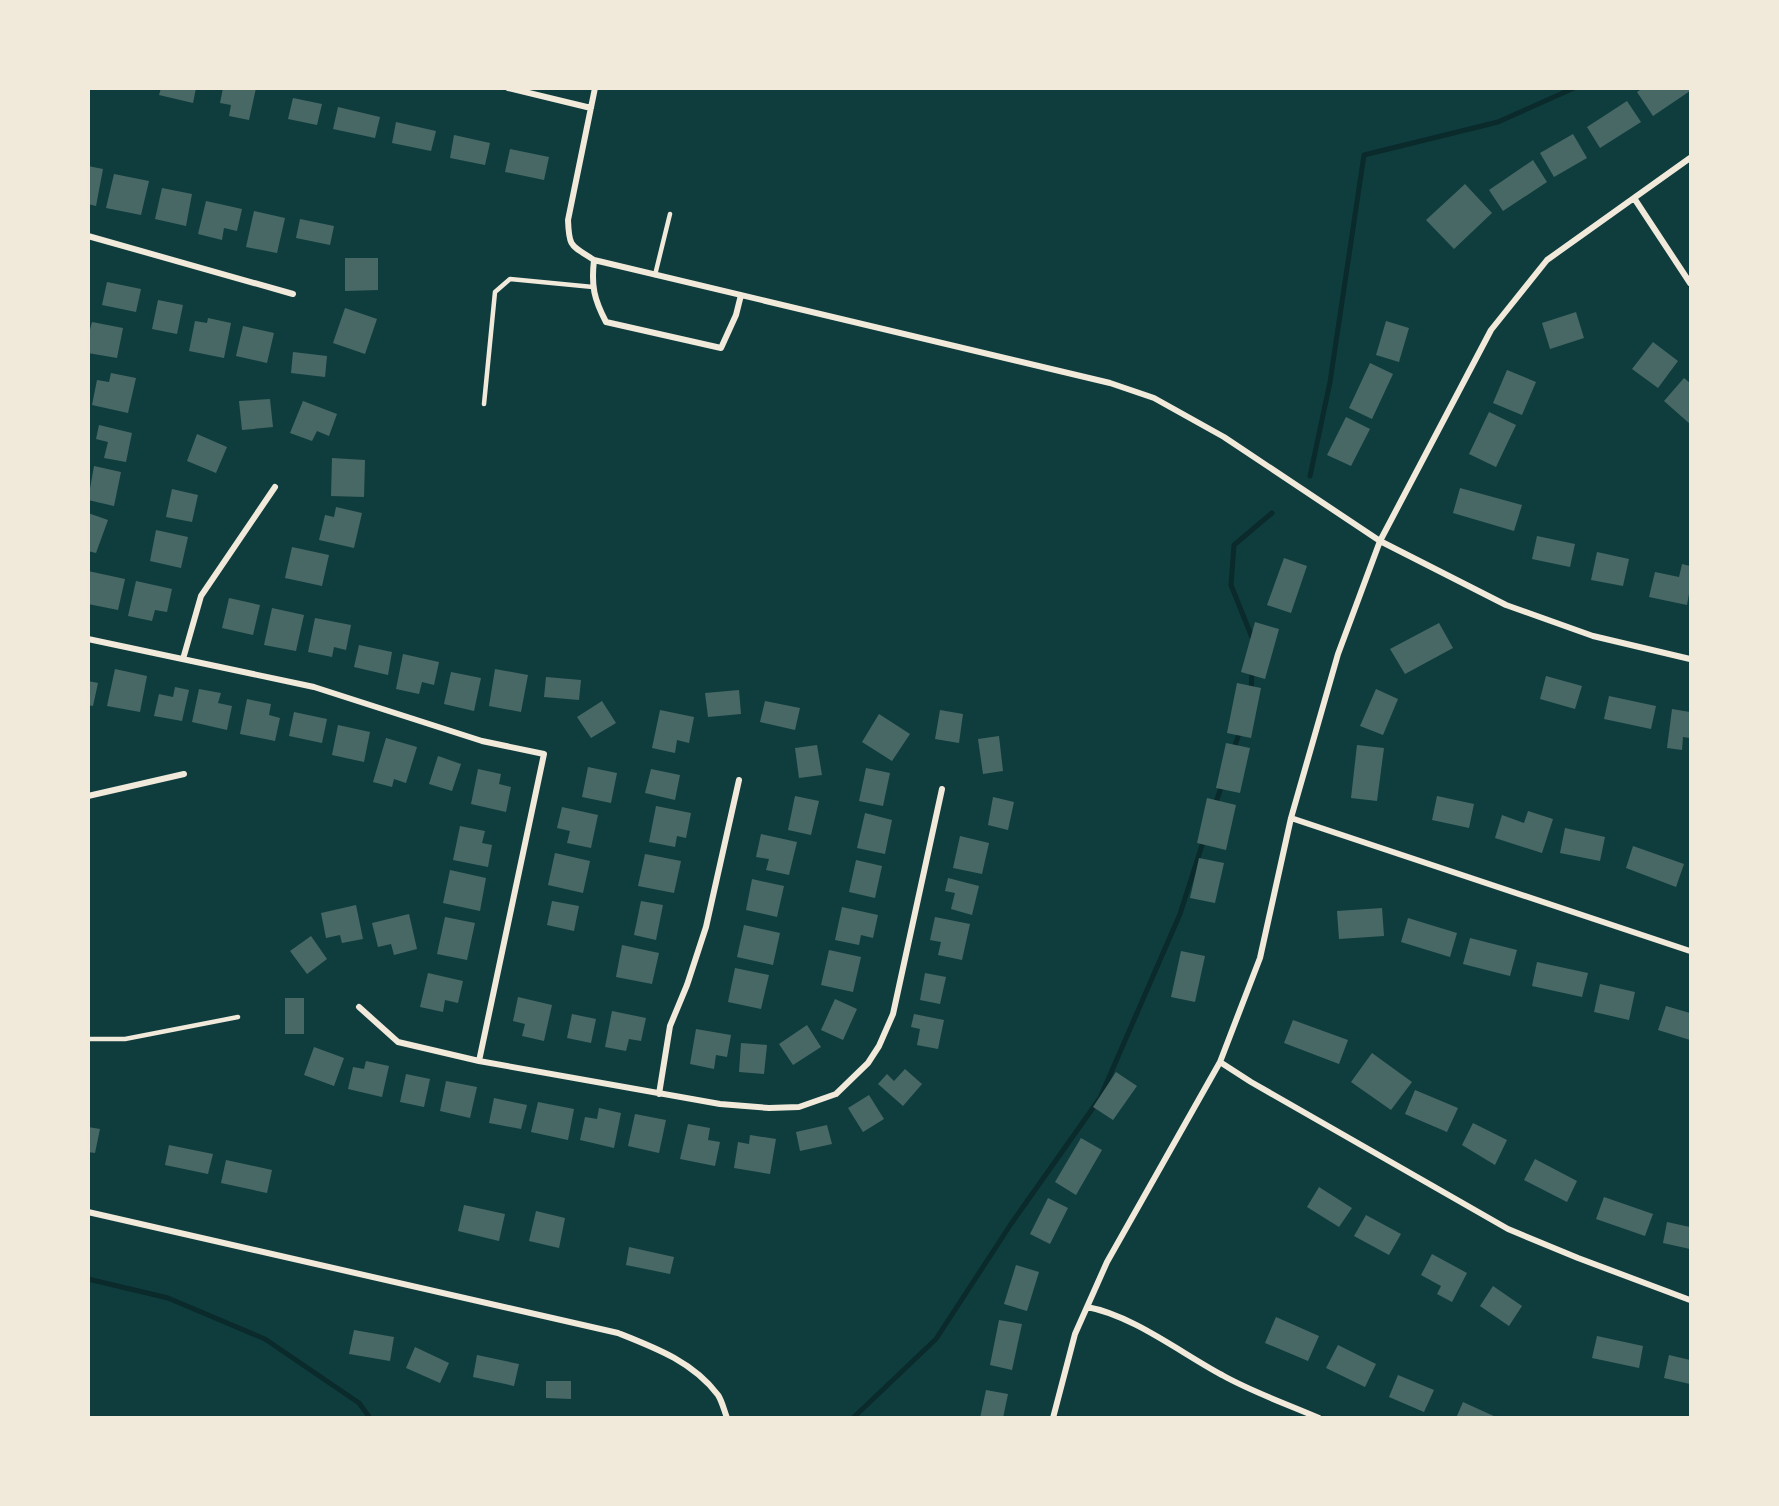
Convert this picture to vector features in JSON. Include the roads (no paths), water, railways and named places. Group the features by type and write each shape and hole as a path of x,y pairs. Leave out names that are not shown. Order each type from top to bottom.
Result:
{"street":[{"path":"508,88 591,108"},
{"path":"595,88 568,220 568,237 571,245 594,260 1110,383 1154,398 1224,438 1380,541 1506,605 1593,636 1690,659"},
{"path":"1053,1418 1075,1334 1107,1262 1220,1062 1260,958 1292,818 1338,654 1380,541 1491,330 1547,260 1690,158"},
{"path":"1634,198 1690,283"},
{"path":"89,237 294,294"},
{"path":"594,260 592,287 595,300 606,322 721,348 736,315 741,295"},
{"path":"183,659 201,596 275,487"},
{"path":"88,639 314,687 471,738 544,754 479,1061"},
{"path":"88,796 184,774"},
{"path":"659,1094 670,1026 687,985 706,927 739,780"},
{"path":"359,1007 398,1042 479,1061 659,1094 720,1104 769,1108 799,1107 836,1094 868,1063 879,1046 893,1014 942,789"},
{"path":"1292,818 1690,951"},
{"path":"1220,1062 1508,1229 1588,1263 1690,1300"},
{"path":"88,1212 618,1333 666,1352 696,1371 720,1397 727,1418"},
{"path":"1087,1307 1103,1310 1154,1335 1224,1377 1319,1418"}],"lane":[{"path":"655,275 670,214"},
{"path":"484,404 495,292 510,279 592,287"},
{"path":"88,1039 125,1038 238,1017"}],"waterway":[{"path":"1310,476 1330,382 1364,155 1498,122 1574,88"},
{"path":"1253,640 1231,585 1234,545 1272,513"},
{"path":"1251,691 1252,670"},
{"path":"1233,751 1240,731"},
{"path":"1215,805 1223,782"},
{"path":"853,1418 936,1339 1011,1224 1100,1098 1180,914 1204,839"},
{"path":"88,1279 168,1298 265,1339 359,1403 370,1418"}]}
